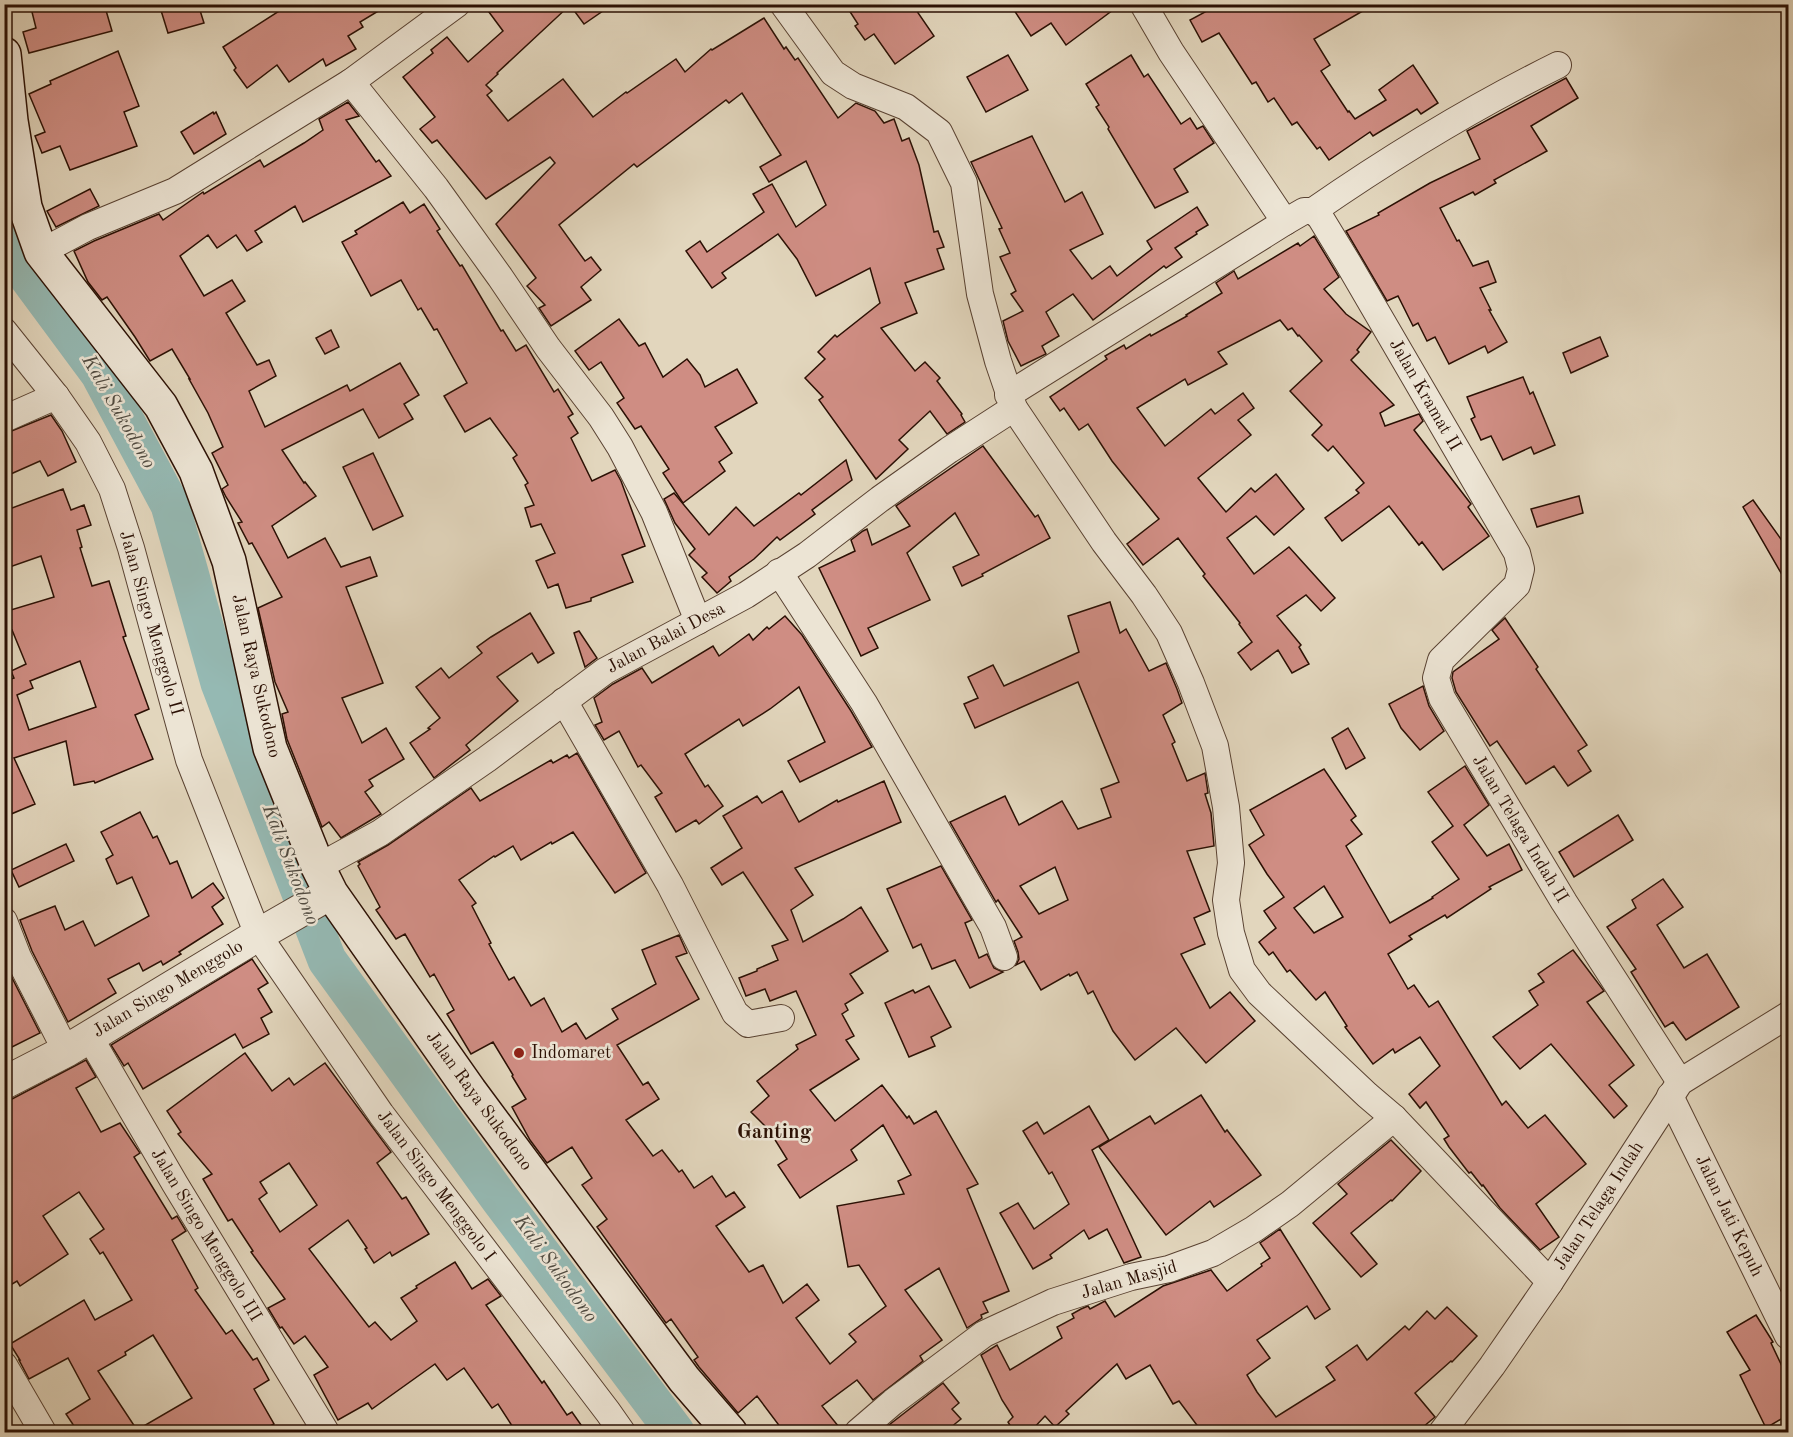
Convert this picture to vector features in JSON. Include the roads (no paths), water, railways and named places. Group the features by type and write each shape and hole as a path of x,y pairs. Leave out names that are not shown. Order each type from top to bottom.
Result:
{"main road":[{"name":"Jalan Raya Sukodono","path":"4,54 11,121 15,205 42,252 161,406 196,471 229,561 270,748 324,885 470,1091 677,1369 730,1432"}],"street":[{"path":"42,252 88,227 175,191 351,82 457,4"},
{"path":"783,4 833,73 853,86 906,107 939,132 964,183 980,294 1011,401 1104,542 1144,594 1170,633 1215,746 1226,807 1231,863 1226,900 1231,933 1242,970 1259,993 1394,1118 1550,1282"},
{"path":"1143,4 1171,52 1285,222"},
{"name":"Jalan Balai Desa","path":"324,885 380,833 487,759 604,671 746,596 807,555 1011,401 1285,222 1304,211 1313,211 1421,141 1505,92 1558,65"},
{"path":"351,82 436,188 548,348 601,417 620,447 654,512 698,621"},
{"name":"Jalan Kramat II","path":"1313,211 1320,217 1348,262 1517,553 1521,569 1517,585"},
{"name":"Jalan Singo Menggolo II","path":"4,331 56,396 88,442 112,489 131,548 189,760 264,931"},
{"path":"4,419 56,396"},
{"path":"779,572 864,703 993,927 1004,957"},
{"name":"Jalan Telaga Indah II","path":"1517,585 1441,660 1436,678 1438,689 1675,1089"},
{"path":"564,701 670,885 735,1013 748,1024 781,1018"},
{"name":"Jalan Singo Menggolo","path":"4,1083 77,1044 264,931 324,885"},
{"name":"Jalan Singo Menggolo III","path":"4,921 18,957 175,1184 326,1432"},
{"name":"Jalan Singo Menggolo I","path":"264,931 381,1114 622,1432"},
{"name":"Jalan Telaga Indah","path":"1442,1432 1492,1366 1550,1282 1675,1089 1788,1015"},
{"name":"Jalan Jati Kepuh","path":"1675,1089 1788,1336"},
{"name":"Jalan Masjid","path":"858,1432 893,1402 984,1334 1053,1302 1131,1277 1169,1269 1213,1253 1254,1229 1290,1204 1394,1118"},
{"path":"4,1365 36,1431"}],"waterway":[{"name":"Kali Sukodono","path":"4,244 100,374 170,505 220,683 327,960 500,1199 675,1432"}],"place":[{"name":"Indomaret","path":"519,1053"}],"district":[{"name":"Ganting","path":"774,1132"}]}
